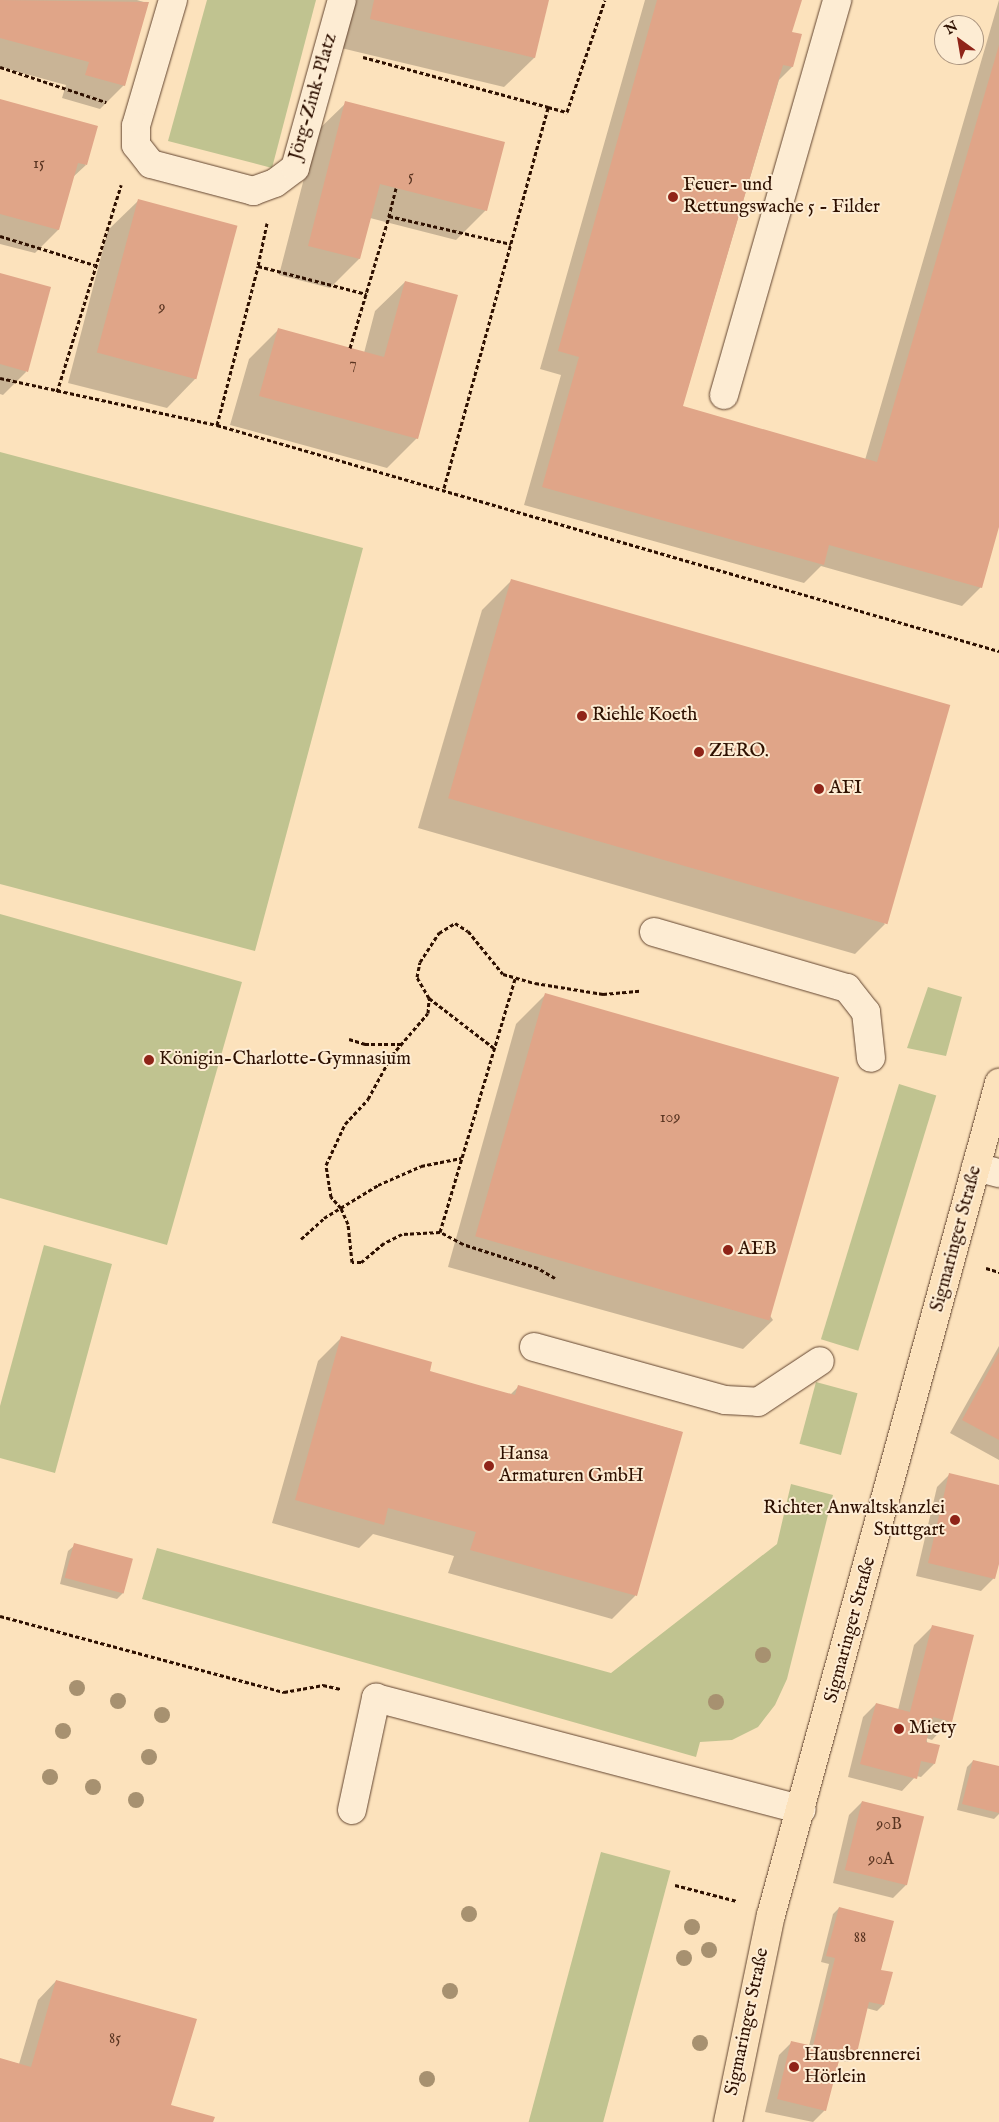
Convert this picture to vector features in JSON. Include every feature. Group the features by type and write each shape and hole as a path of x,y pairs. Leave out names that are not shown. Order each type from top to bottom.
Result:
{"main road":[{"name":"Sigmaringer Straße","path":"728,2122 772,1911 988,1170 999,1083"}],"lane":[{"path":"136,145 140,113 173,0"},
{"name":"Jörg-Zink-Platz","path":"136,145 151,164 254,191 275,183 295,168 342,0"},
{"path":"724,395 838,0"},
{"path":"654,932 846,988 866,1012 871,1058"},
{"path":"534,1347 725,1400 758,1402 820,1361"},
{"path":"352,1810 376,1698 802,1810"}],"path":[{"path":"329,47 567,112 604,0"},
{"path":"0,66 140,113"},
{"path":"444,488 548,107"},
{"path":"57,392 112,208 136,145"},
{"path":"217,425 258,266 275,183"},
{"path":"350,348 396,188"},
{"path":"389,216 511,244"},
{"path":"0,236 95,265"},
{"path":"258,266 366,294"},
{"path":"0,378 57,392 217,425 444,488 999,651"},
{"path":"494,1048 429,998 417,977 420,962 439,933 454,923 468,931 503,974 515,978 603,994 640,991"},
{"path":"440,1232 515,978"},
{"path":"429,998 428,1013 404,1044 392,1055 368,1099 345,1124 326,1165 331,1198 341,1208 348,1224 352,1262 361,1262 384,1243 402,1234 440,1232 463,1244 538,1268 555,1278"},
{"path":"349,1039 365,1044 404,1044"},
{"path":"300,1240 324,1218 399,1174 461,1158"},
{"path":"0,1616 284,1692 323,1685"},
{"path":"675,1885 772,1911"}],"green space":[{"path":"207,0 316,0 272,168 168,141"},
{"path":"0,452 363,548 255,951 0,884"},
{"path":"0,914 242,982 167,1245 0,1198"},
{"path":"928,987 962,997 946,1056 907,1048"},
{"path":"899,1084 936,1095 858,1351 821,1339"},
{"path":"44,1245 112,1264 55,1473 0,1458 0,1406"},
{"path":"816,1382 858,1393 841,1455 799,1444"},
{"path":"791,1484 833,1495 787,1679 775,1705 758,1727 732,1740 700,1742 696,1757 142,1599 157,1548 611,1673 777,1544"},
{"path":"601,1852 671,1871 603,2122 529,2122"}],"building":[{"path":"0,0 149,2 125,86 85,75 89,62 0,38"},
{"path":"374,0 549,0 535,58 370,19"},
{"name":"Feuer- und Rettungswache 5 - Filder","path":"657,0 802,0 792,32 802,34 793,67 783,65 683,406 877,462 999,45 999,527 982,588 829,545 824,565 542,487 579,357 558,351"},
{"path":"0,99 98,126 87,165 78,163 59,230 0,214"},
{"path":"345,101 505,142 487,211 380,184 360,259 308,246"},
{"path":"138,199 237,226 196,379 97,353"},
{"path":"0,273 51,287 28,372 0,364"},
{"path":"405,281 458,295 418,439 259,396 278,328 384,357"},
{"name":"ZERO.","path":"511,579 950,705 887,924 448,798"},
{"path":"545,993 839,1077 769,1321 475,1236"},
{"name":"Hansa Armaturen GmbH","path":"341,1336 432,1362 430,1371 475,1384 515,1395 518,1385 683,1432 637,1596 470,1550 476,1532 388,1508 384,1525 295,1500"},
{"path":"999,1352 999,1440 962,1420"},
{"path":"949,1473 999,1485 999,1564 995,1579 928,1563"},
{"path":"74,1543 133,1559 124,1594 65,1578"},
{"path":"932,1625 974,1635 952,1722 933,1717 926,1742 940,1745 935,1764 921,1761 917,1779 860,1764 876,1703 910,1712"},
{"path":"973,1760 999,1766 999,1813 962,1804"},
{"path":"862,1801 924,1816 907,1885 845,1870"},
{"path":"839,1907 894,1921 881,1970 893,1972 884,2005 869,2002 856,2057 841,2053 826,2111 777,2099 791,2041 813,2046 835,1958 826,1956"},
{"path":"56,1980 197,2019 171,2105 215,2117 213,2122 0,2122 0,2058 31,2067"}],"place":[{"name":"Feuer- und Rettungswache 5 - Filder","path":"673,197"},
{"name":"Riehle Koeth","path":"582,716"},
{"name":"ZERO.","path":"699,752"},
{"name":"AFI","path":"819,789"},
{"name":"Königin-Charlotte-Gymnasium","path":"149,1060"},
{"name":"AEB","path":"728,1250"},
{"name":"Hansa Armaturen GmbH","path":"489,1466"},
{"name":"Richter Anwaltskanzlei Stuttgart","path":"955,1520"},
{"name":"Miety","path":"899,1729"},
{"name":"Hausbrennerei Hörlein","path":"794,2067"}]}
